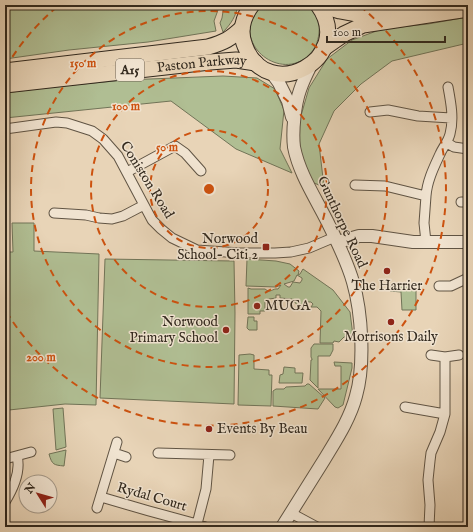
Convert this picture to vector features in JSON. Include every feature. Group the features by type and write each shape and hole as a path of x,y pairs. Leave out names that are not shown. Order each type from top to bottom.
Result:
{"highway":[{"path":"319,5 356,14 372,13 421,5"},
{"path":"249,6 242,28 244,43 251,57 256,63 266,70 278,74 299,72 311,65 324,48 327,35 326,22 319,5"},
{"path":"324,48 344,34 363,25 468,9"},
{"name":"Paston Parkway","path":"5,71 208,47 224,42 242,28"},
{"name":"Paston Parkway","path":"5,84 203,62 236,60 256,63"}],"street":[{"name":"Gunthorpe Road","path":"282,527 339,436 350,415 360,379 360,322 353,282 336,239 306,182 294,147 294,126 297,103 300,91 311,65"},
{"name":"Gunthorpe Road","path":"271,72 279,83 288,101 294,126"},
{"path":"426,242 424,223 428,183 433,169 450,135 451,107 448,87"},
{"path":"370,112 388,110 418,116 451,118"},
{"name":"Coniston Road","path":"5,129 56,122 67,122 92,132 103,139 118,156 152,220 172,238 197,250 240,253 291,252 336,239"},
{"path":"447,142 454,147 468,149"},
{"path":"127,172 175,146 185,153 201,170"},
{"path":"354,185 385,186 426,196"},
{"path":"54,213 86,215 112,219 123,216 144,205"},
{"path":"336,239 372,236 413,242 468,242"},
{"path":"439,286 451,286 468,278"},
{"path":"431,355 445,357 459,355"},
{"path":"427,526 430,505 428,480 431,454 440,432 445,414 445,357"},
{"path":"405,407 445,414"},
{"name":"Rydal Court","path":"97,508 117,442"},
{"path":"5,459 31,452"},
{"path":"114,453 126,457"},
{"path":"158,453 230,455"},
{"name":"Rydal Court","path":"101,497 201,525 209,455"},
{"path":"5,502 18,472 19,464 17,456"},
{"path":"291,513 317,527"}],"green space":[{"path":"28,5 218,5 218,10 214,21 216,31 148,42 69,50 5,59 5,10"},
{"path":"224,5 238,5 233,20 223,32 220,23"},
{"path":"261,5 309,5 312,8 319,25 319,33 316,45 309,55 298,62 286,64 274,62 255,48 251,37 250,25 255,12"},
{"path":"468,17 468,43 392,61 361,84 334,111 319,144 324,187 309,181 300,151 298,126 309,88 327,59 352,40 382,29 428,24"},
{"path":"223,76 257,78 275,89 284,110 280,149 292,173 236,149 171,101 5,118 5,93 125,80"},
{"path":"12,223 34,223 34,251 99,254 96,405 65,404 9,410 5,329 5,252 13,252"},
{"path":"105,259 234,261 234,404 100,398"},
{"path":"247,259 276,261 290,264 299,271 298,275 303,269 333,290 350,312 353,336 344,337 339,342 334,341 333,343 320,343 321,311 317,307 311,307 313,304 311,302 308,302 308,306 299,307 292,299 280,298 280,295 276,295 276,298 265,301 265,311 260,311 260,314 248,314 248,288 265,289 270,291 278,289 281,285 276,287 246,286","holes":["297,275 302,278 300,283 293,282 290,287 284,284 294,281"]},
{"path":"397,285 416,285 416,310 402,310 401,292 390,291 390,286 396,287"},
{"path":"248,317 254,317 254,321 257,321 257,330 249,330 247,328"},
{"path":"314,344 333,344 333,350 330,356 318,356 318,388 310,380 312,360 311,348"},
{"path":"239,355 254,355 254,369 269,370 269,375 272,375 271,406 238,405"},
{"path":"334,362 352,363 343,405 338,408 335,407 318,389 341,389 341,366 335,366"},
{"path":"284,367 295,368 295,373 303,373 302,383 279,383 280,375 283,374"},
{"path":"309,384 325,398 318,409 273,406 273,391 276,389 305,386"},
{"path":"63,408 66,447 56,450 53,409"},
{"path":"66,450 64,466 56,465 52,462 49,454"}],"place":[{"name":"Norwood School- Citi 2","path":"266,247"},
{"name":"The Harrier","path":"387,271"},
{"name":"MUGA","path":"257,306"},
{"name":"Morrisons Daily","path":"391,322"},
{"name":"Norwood Primary School","path":"226,330"},
{"name":"Events By Beau","path":"209,429"}]}
